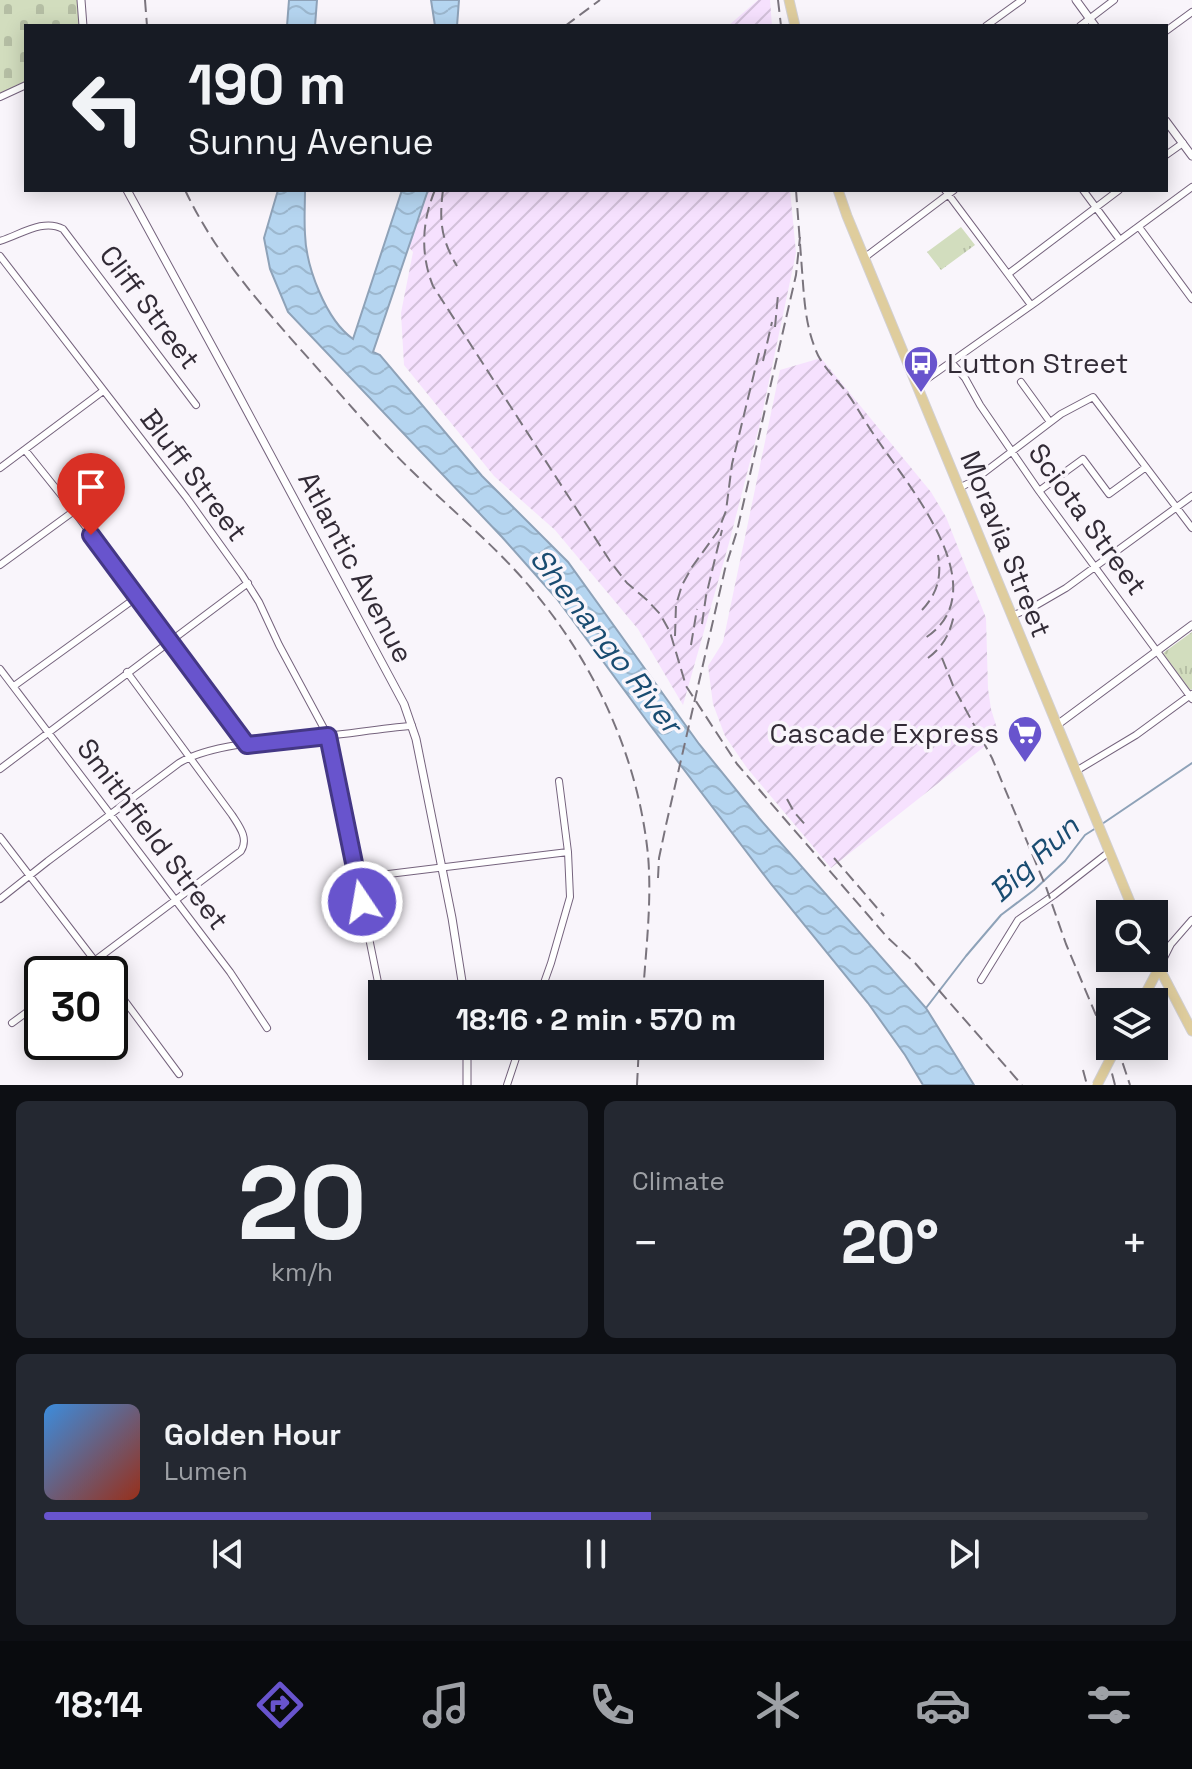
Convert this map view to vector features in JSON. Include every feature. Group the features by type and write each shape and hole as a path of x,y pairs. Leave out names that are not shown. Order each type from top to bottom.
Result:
{"main road":[{"path":"789,0 795,24"},
{"name":"Moravia Street","path":"839,192 1129,900"},
{"path":"1161,972 1192,1031"},
{"path":"1097,1085 1110,1060"}],"street":[{"path":"81,0 83,24"},
{"path":"989,24 1022,0"},
{"path":"1076,0 1092,22 1114,0"},
{"path":"1168,30 1192,12"},
{"path":"0,97 24,86"},
{"path":"1168,124 1192,156"},
{"path":"1168,154 1183,143"},
{"path":"917,386 1192,187"},
{"name":"Atlantic Avenue","path":"128,192 404,704 412,726 462,980"},
{"path":"864,258 948,192"},
{"path":"950,192 1031,305"},
{"path":"1085,192 1120,240"},
{"path":"1008,274 1116,192"},
{"name":"Cliff Street","path":"0,241 47,224 58,226 69,236 196,405"},
{"path":"1139,227 1192,299"},
{"name":"Bluff Street","path":"0,256 248,583 328,736 377,980"},
{"name":"Sciota Street","path":"951,362 965,378 1039,491 1191,696"},
{"path":"1021,382 1050,422"},
{"path":"0,468 103,391"},
{"path":"959,488 973,481 1070,408 1093,397 1192,528"},
{"path":"25,450 74,511 247,745"},
{"path":"1039,491 1083,459 1109,494 1146,467"},
{"path":"1012,616 1055,595 1192,496"},
{"path":"0,565 74,511"},
{"path":"0,769 248,583"},
{"path":"14,686 137,597"},
{"path":"1057,725 1192,625"},
{"name":"Smithfield Street","path":"0,669 230,972 267,1028"},
{"path":"102,956 241,851 245,844 232,815 127,672"},
{"path":"1076,771 1128,740 1191,696"},
{"path":"0,899 189,757 247,745 412,726"},
{"path":"545,980 568,909 571,886 559,781"},
{"path":"0,837 91,956"},
{"path":"356,878 568,852"},
{"path":"981,980 1018,920 1109,852"},
{"path":"1168,950 1192,920"},
{"path":"128,1005 179,1074"},
{"path":"12,1023 24,1014"},
{"path":"467,1060 467,1085"},
{"path":"507,1085 515,1060"}],"shaded area":[{"path":"758,0 770,0 772,24 730,24"},
{"path":"427,192 790,192 796,253 761,419 683,705 638,629 555,530 494,476 404,365 401,313 413,252 408,246"},
{"path":"821,358 931,492 946,517 986,618 988,689 999,735 831,868 747,768 725,736 713,704 708,666 723,642 780,370"}],"green space":[{"path":"0,0 81,0 83,24 24,24 24,86 0,97"},
{"path":"961,227 975,245 941,270 927,252"},
{"path":"1192,632 1192,689 1190,690 1163,653"}],"water":[{"path":"289,0 317,0 315,24 287,24"},
{"path":"431,0 459,0 457,24 435,24"},
{"name":"Shenango River","path":"277,192 305,192 309,262 326,306 353,339 401,192 427,192 373,352 380,355 482,476 568,562 699,744 759,818 926,1008 974,1085 923,1085 868,1003 771,884 557,599 288,312 270,269 264,238"}],"waterway":[{"name":"Big Run","path":"1102,824 1192,763"},
{"name":"Big Run","path":"926,1008 1001,915 1034,890 1065,861 1085,835 1096,828"}],"railway":[{"path":"145,0 147,24"},
{"path":"568,24 600,0"},
{"path":"778,0 781,24"},
{"path":"186,192 211,237 258,300 389,448 517,572 553,616 593,679 623,746 643,818 649,890 644,980"},
{"path":"434,192 424,238 426,262 433,286 610,561 627,583 660,614 670,632 686,686 737,764 887,937 915,963 1022,1085"},
{"path":"443,192 442,230 457,266"},
{"path":"796,192 806,309 818,354 926,511 951,568 953,596 944,620 922,640"},
{"path":"658,878 666,825 796,275 800,237"},
{"path":"775,327 778,295"},
{"path":"763,361 772,322"},
{"path":"675,636 676,605 682,585 718,531 726,511 732,464 760,349"},
{"path":"702,624 722,530"},
{"path":"922,610 937,585 938,555"},
{"path":"691,645 697,609"},
{"path":"928,658 946,639 954,615"},
{"path":"942,658 954,688 992,758 1046,887 1098,1020 1115,1085"},
{"path":"787,799 808,828"},
{"path":"834,858 884,916"},
{"path":"637,1085 638,1060"},
{"path":"1122,1060 1130,1085"},
{"path":"1083,1070 1087,1085"}],"place":[{"name":"Lutton Street","path":"921,394"},
{"name":"Cascade Express","path":"1025,764"}],"route":[{"path":"91,535 247,745 328,736 362,902"}]}
